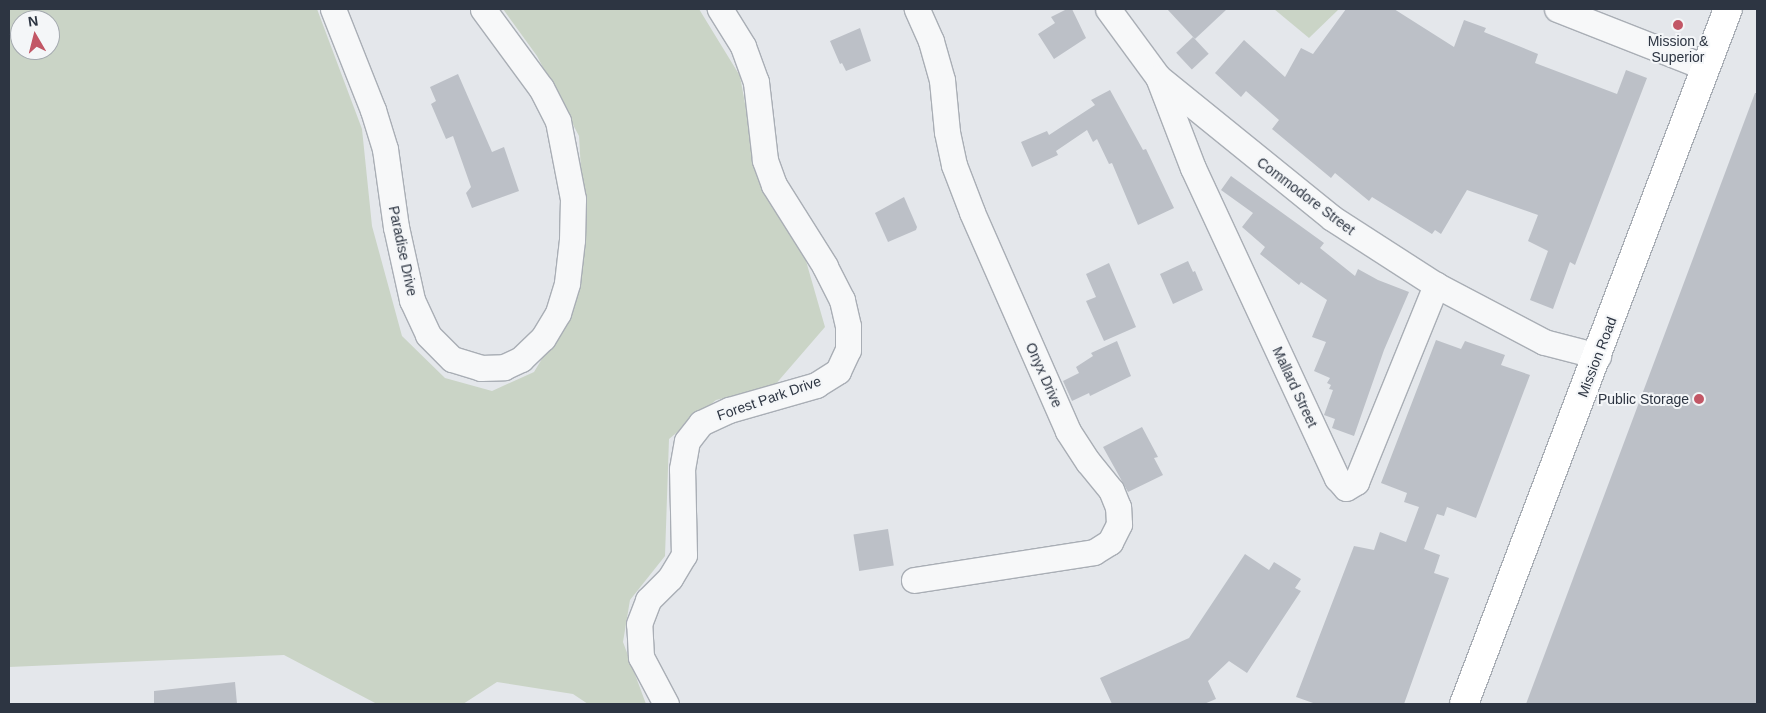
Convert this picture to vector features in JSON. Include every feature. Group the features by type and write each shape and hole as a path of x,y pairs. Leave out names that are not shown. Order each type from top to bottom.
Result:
{"main road":[{"name":"Mission Road","path":"1464,704 1598,356 1704,67 1728,9"}],"street":[{"name":"Paradise Drive","path":"332,9 373,110 385,149 396,227 412,300 428,335 452,359 480,368 504,367 521,359 543,338 558,312 567,283 572,240 573,198 558,121 541,88 483,9"},
{"name":"Forest Park Drive","path":"666,704 641,657 639,624 648,600 670,578 684,554 682,469 687,441 701,423 729,410 816,385 838,371 848,350 848,326 842,300 825,266 774,185 765,160 756,82 743,46 720,9"},
{"name":"Onyx Drive","path":"914,580 1094,552 1110,542 1119,524 1118,507 1111,490 1088,462 1068,431 972,212 954,165 947,132 940,72 931,41 917,9"},
{"name":"Commodore Street","path":"1108,9 1158,77 1332,218 1436,285 1544,342 1598,356"},
{"path":"1557,9 1704,67"},
{"name":"Mallard Street","path":"1158,77 1194,168 1337,478 1346,488 1356,482 1436,285"}],"green space":[{"path":"9,9 317,9 362,129 372,226 402,336 445,378 492,391 534,372 572,309 584,222 579,136 537,56 503,9 699,9 740,76 752,142 802,247 825,327 774,386 716,400 669,439 665,556 630,600 623,642 646,704 588,704 573,694 497,682 463,704 377,704 284,655 9,667"},
{"path":"1274,9 1339,9 1309,38"}],"building":[{"path":"1067,9 1072,9 1086,38 1054,59 1038,34 1055,23 1051,17"},
{"path":"1167,9 1227,9 1195,39"},
{"path":"1346,9 1394,9 1454,47 1464,20 1486,28 1484,32 1538,54 1535,63 1617,94 1626,70 1647,78 1575,265 1570,262 1553,309 1530,300 1548,251 1528,241 1538,215 1467,190 1441,234 1435,230 1432,234 1372,197 1369,201 1335,173 1331,178 1272,129 1279,120 1246,91 1241,97 1215,73 1244,40 1285,77 1301,48 1313,54"},
{"path":"860,28 871,61 846,71 842,63 840,64 830,41"},
{"path":"1193,37 1209,54 1192,70 1176,53"},
{"path":"458,74 492,152 504,147 519,191 472,208 466,193 471,187 453,136 446,139 431,104 436,101 430,87"},
{"path":"1110,90 1143,150 1146,149 1174,208 1138,225 1112,163 1109,164 1097,139 1093,142 1087,130 1056,151 1058,155 1032,167 1021,142 1047,131 1049,135 1095,105 1091,100"},
{"name":"Public Storage","path":"1755,93 1757,93 1757,704 1526,704"},
{"path":"1231,176 1324,243 1320,248 1355,276 1358,269 1378,280 1409,292 1384,350 1354,436 1332,428 1335,419 1324,415 1333,390 1329,389 1331,385 1327,383 1330,378 1314,371 1326,342 1312,337 1327,300 1301,282 1299,285 1260,254 1265,247 1242,227 1253,213 1221,190"},
{"path":"904,197 917,227 916,230 888,242 875,213"},
{"path":"1188,261 1193,272 1195,271 1203,290 1173,304 1160,274"},
{"path":"1109,263 1136,327 1104,341 1086,301 1096,297 1086,274"},
{"path":"1436,340 1461,349 1465,341 1505,355 1501,365 1530,375 1476,518 1447,507 1444,516 1437,514 1424,549 1440,555 1434,573 1449,578 1404,704 1316,704 1296,697 1354,546 1374,550 1380,532 1406,542 1419,507 1404,502 1407,493 1381,483"},
{"path":"1117,341 1131,376 1090,396 1089,393 1072,401 1063,381 1079,373 1076,367 1093,356 1091,353"},
{"path":"1142,427 1158,457 1154,458 1163,475 1128,492 1103,447"},
{"path":"888,529 894,566 859,571 853,534"},
{"path":"1245,554 1269,570 1274,562 1301,579 1295,588 1301,591 1247,673 1229,661 1208,681 1216,699 1204,704 1112,704 1100,678 1189,638"},
{"path":"235,682 237,704 154,704 154,691"}],"place":[{"name":"Mission & Superior","path":"1678,25"},
{"name":"Public Storage","path":"1699,399"}]}
